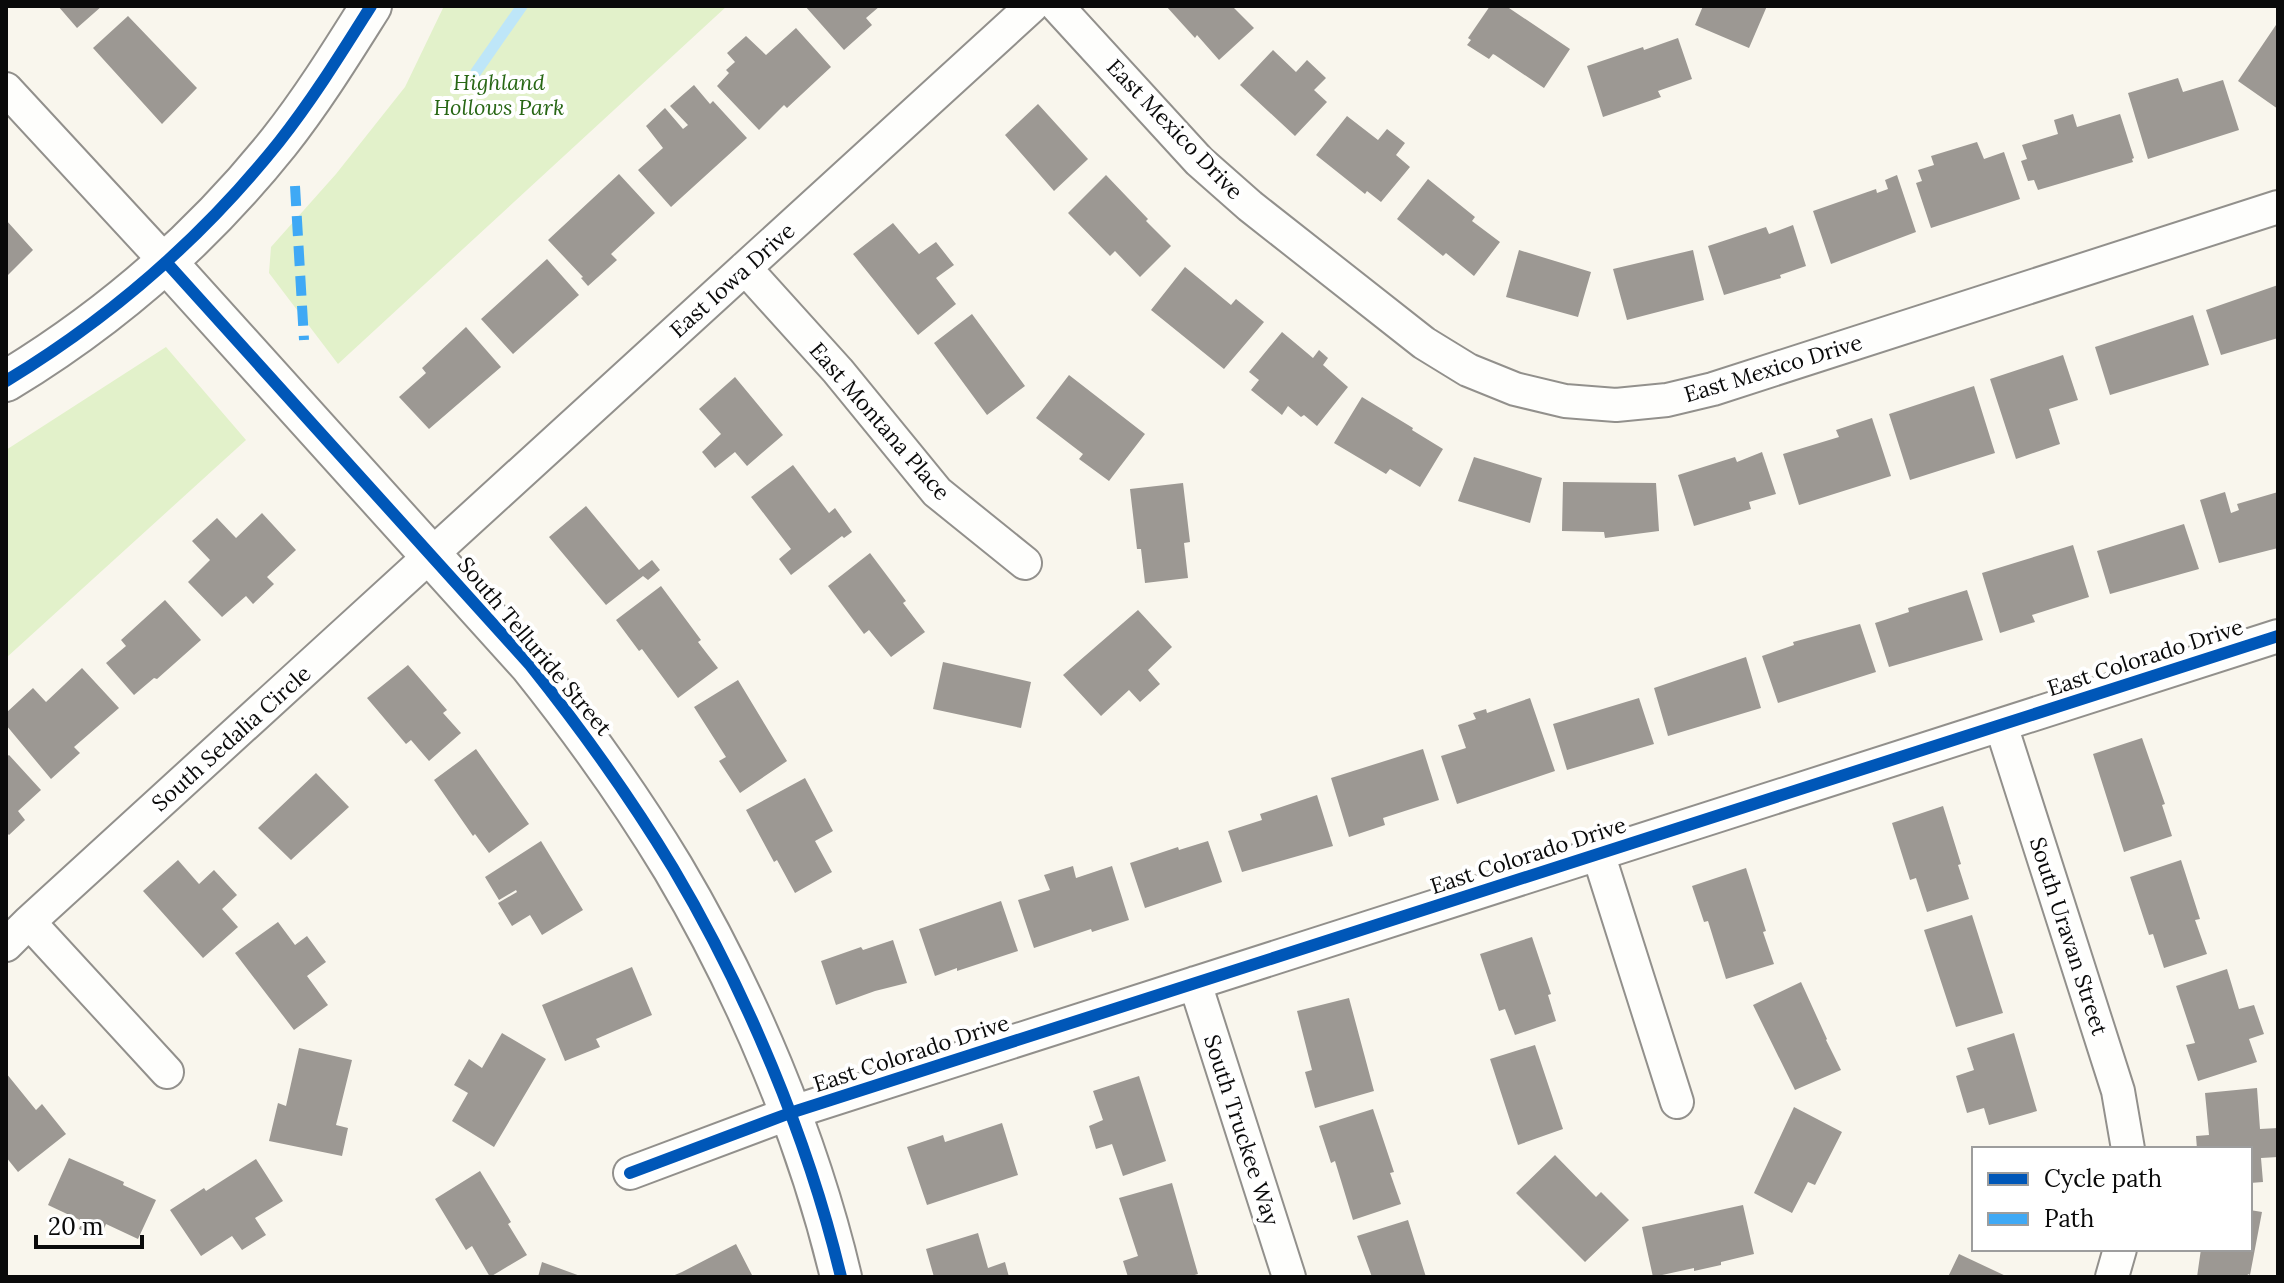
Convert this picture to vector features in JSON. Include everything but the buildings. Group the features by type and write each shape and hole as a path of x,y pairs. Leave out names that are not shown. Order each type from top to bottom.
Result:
{"street":[{"path":"6,381 44,358 132,292 206,224 278,142 311,98 371,6"},
{"name":"East Iowa Drive","path":"432,554 1032,6"},
{"name":"East Mexico Drive","path":"1057,6 1199,161 1250,206 1424,343 1468,370 1515,389 1565,401 1616,405 1654,402 1713,389 2278,207"},
{"path":"6,89 166,262"},
{"name":"South Telluride Street","path":"166,262 530,665 582,730 629,799 674,869 750,1017 790,1113 817,1191 841,1277"},
{"name":"East Montana Place","path":"745,268 838,371 937,492 1025,563"},
{"name":"South Sedalia Circle","path":"6,945 432,554"},
{"name":"East Colorado Drive","path":"790,1113 2278,636"},
{"name":"South Uravan Street","path":"2001,725 2118,1091 2128,1147"},
{"name":"East Colorado Drive","path":"1598,853 1677,1102"},
{"path":"29,922 167,1072"},
{"name":"South Truckee Way","path":"1195,983 1289,1277"},
{"path":"630,1173 790,1113"},
{"path":"2112,1277 2119,1251"}],"green space":[{"name":"Highland Hollows Park","path":"444,6 727,6 338,364 269,273 271,247 336,174 405,87"},
{"path":"166,347 246,440 6,658 6,450"}],"waterway":[{"path":"476,72 522,6"}],"marked path":[{"path":"295,186 304,340"}],"cycle path":[{"path":"6,381 118,303 219,211 292,126 371,6"},
{"path":"166,262 530,665 640,815 700,915 750,1015 793,1119 841,1277"},
{"path":"630,1173 790,1113 2278,636"}]}
